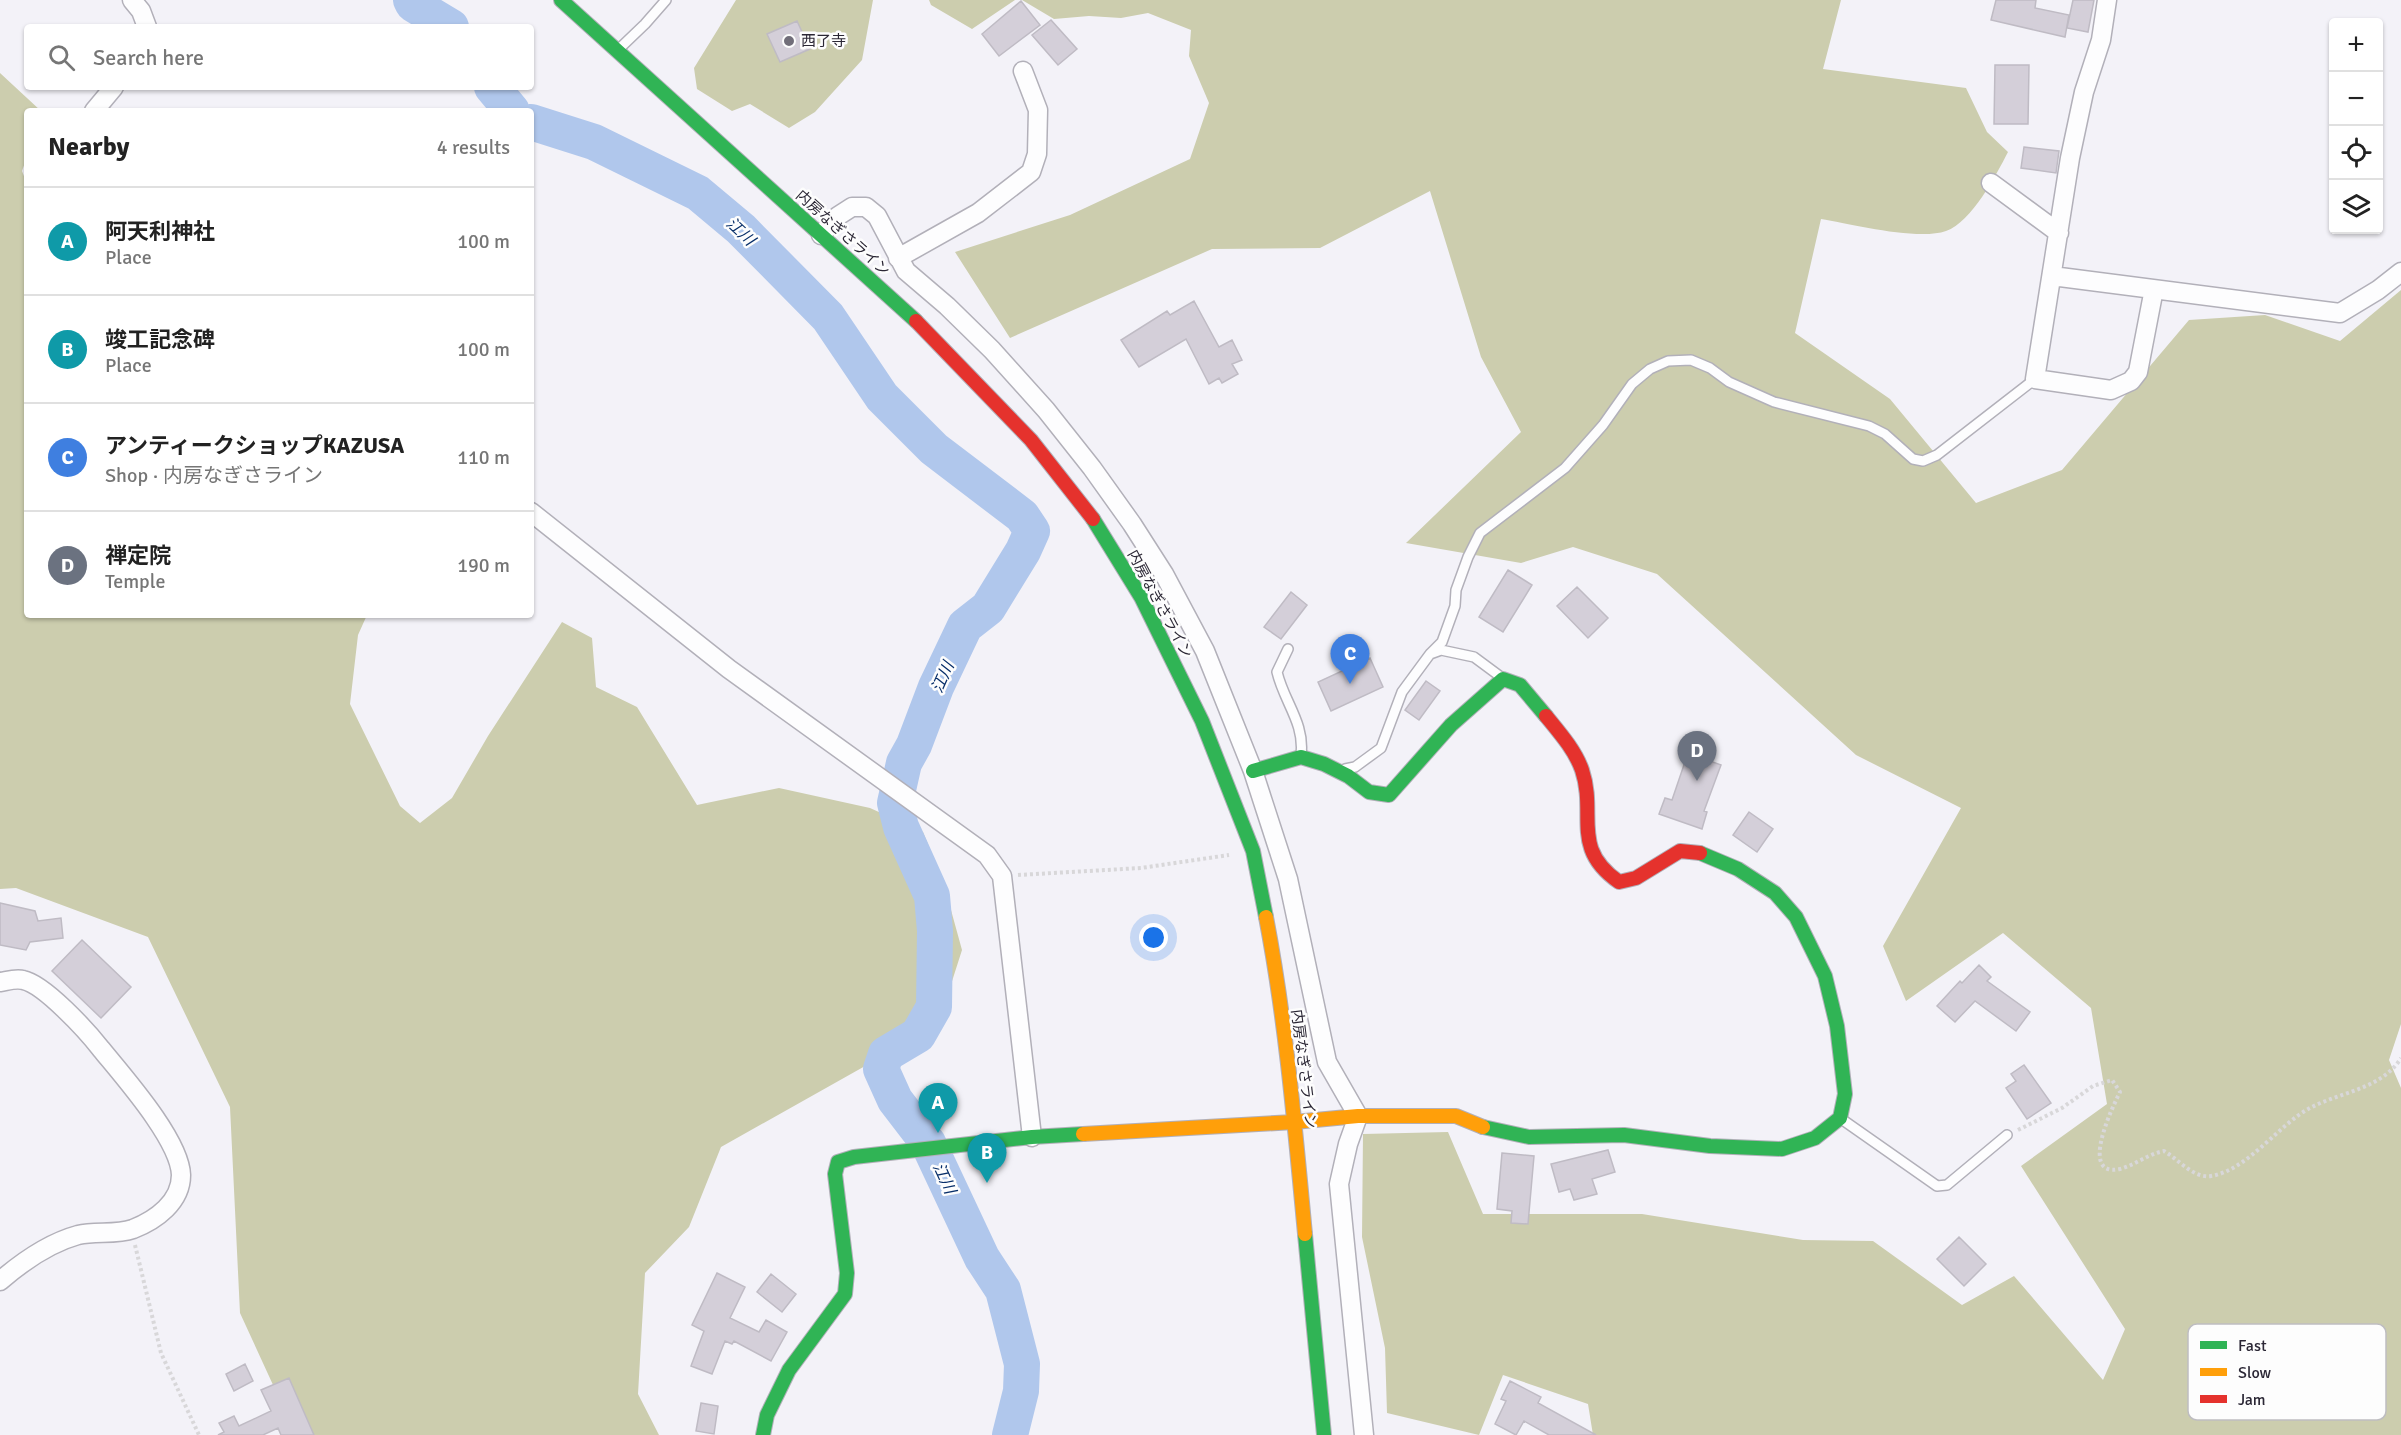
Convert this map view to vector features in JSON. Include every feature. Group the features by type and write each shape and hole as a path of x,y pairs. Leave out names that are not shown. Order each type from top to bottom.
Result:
{"main road":[{"name":"内房なぎさライン","path":"561,0 935,339 1031,440 1089,513 1141,597 1197,711 1253,851 1273,956 1294,1122 1324,1435"},
{"path":"762,1435 766,1415 789,1371 845,1294 847,1273 835,1174 838,1162 854,1157 1032,1137 1294,1122 1359,1116 1456,1116 1481,1127 1529,1137 1624,1135 1710,1146 1782,1149 1815,1138 1840,1118 1845,1094 1837,1026 1825,976 1797,917 1775,893 1738,869 1706,854 1680,851 1636,878 1619,882 1606,876 1595,859 1586,838 1586,801 1581,770 1571,750 1519,684 1503,679 1484,693 1443,733 1406,781 1389,795 1369,792 1348,776 1301,757 1253,771"}],"street":[{"path":"132,0 141,11 146,24"},
{"path":"2107,0 2101,40 2084,92 2070,158 2036,379 2111,390 2131,381 2138,372 2154,289"},
{"path":"898,258 978,213 1031,172 1037,154 1038,110 1023,71"},
{"path":"96,108 112,90"},
{"path":"1991,183 2059,233"},
{"path":"821,235 838,216 852,207 866,207 878,216 906,271 947,306 1019,379 1092,468 1164,574 1205,651 1253,771 1288,879 1327,1062 1359,1116 1348,1144 1339,1184 1364,1435"},
{"path":"2052,276 2340,313 2401,272"},
{"path":"534,514 729,669 987,855 1002,876 1032,1137"},
{"path":"0,982 22,980 37,987 67,1012 94,1040 132,1087 173,1149 181,1174 178,1195 157,1217 131,1230 78,1235 27,1259 0,1281"}],"lane":[{"path":"617,50 666,0"},
{"path":"1337,771 1355,767 1381,748 1402,692 1430,654 1442,642 1455,606 1456,590 1480,533 1565,468 1603,425 1632,384 1650,369 1668,361 1690,360 1710,368 1729,382 1774,402 1869,426 1885,434 1913,459 1923,461 1936,455 2036,379"},
{"path":"1288,649 1277,672 1300,728 1303,743 1301,757"},
{"path":"1430,654 1441,650 1474,657 1503,679"},
{"path":"1840,1118 1937,1186 1947,1185 2007,1135"}],"path":[{"path":"1002,876 1141,868 1253,851"},
{"path":"2007,1135 2062,1108 2093,1086 2112,1080 2120,1092 2100,1143 2098,1155 2103,1166 2119,1169 2164,1151 2200,1176 2212,1176 2242,1161 2308,1108 2383,1078 2396,1067 2401,1058"},
{"path":"131,1230 161,1353 199,1435"}],"green space":[{"path":"736,0 873,0 862,60 815,112 789,128 750,104 732,111 697,89 694,68"},
{"path":"929,0 1015,0 972,29 931,5"},
{"path":"1022,0 1841,0 1823,69 1966,88 1987,132 2008,152 1974,208 1956,226 1946,231 1934,234 1902,233 1821,219 1795,333 1890,399 1976,503 2062,470 2189,320 2265,315 2340,341 2401,290 2401,1024 2389,1060 2401,1088 2401,1435 1593,1435 1588,1404 1503,1375 1479,1435 1387,1413 1385,1348 1362,1237 1363,1134 1448,1132 1483,1214 1642,1214 1803,1240 1873,1241 1962,1305 2014,1276 2103,1380 2125,1329 2021,1166 2107,1104 2091,1008 2003,933 1906,1001 1883,946 1961,808 1856,755 1657,574 1573,547 1521,563 1406,543 1521,432 1481,357 1430,191 1320,248 1212,249 1010,338 955,252 1070,215 1190,159 1209,103 1189,56 1191,30 1148,13 1121,18 1089,16 1054,19"},
{"path":"0,73 38,108 24,108 24,165 22,171 24,176 24,618 366,618 358,635 350,704 400,806 420,823 452,798 488,736 562,622 592,638 596,687 637,707 697,805 779,788 870,808 923,832 943,881 962,950 938,1025 721,1147 689,1227 645,1273 638,1394 659,1435 296,1435 240,1313 230,1107 148,937 16,888 0,889"}],"building":[{"path":"1996,0 2036,0 2035,8 2069,15 2065,37 1991,20"},
{"path":"2073,0 2094,0 2088,32 2067,28"},
{"path":"1021,1 1040,25 999,56 982,34"},
{"path":"1051,20 1077,49 1058,65 1032,35"},
{"name":"西了寺","path":"797,21 810,49 780,62 767,34"},
{"path":"1995,65 2029,65 2028,124 1994,124"},
{"path":"2024,147 2059,151 2056,173 2021,168"},
{"path":"1194,301 1219,347 1232,340 1242,360 1232,364 1238,374 1222,383 1219,378 1209,384 1186,339 1139,367 1121,340 1167,311 1170,315"},
{"path":"1508,570 1532,585 1503,632 1479,617"},
{"path":"1577,587 1608,618 1588,638 1557,606"},
{"path":"1291,592 1307,605 1281,639 1264,627"},
{"path":"1370,658 1383,687 1331,711 1318,682"},
{"path":"1426,681 1440,691 1419,720 1405,710"},
{"path":"1688,753 1721,765 1704,811 1707,812 1702,829 1659,814 1665,798 1672,800"},
{"path":"1749,812 1773,829 1757,852 1733,835"},
{"path":"0,903 35,911 38,921 61,918 63,938 30,942 26,950 0,945"},
{"path":"82,940 131,987 101,1018 52,971"},
{"path":"1979,965 1991,977 1987,981 2030,1012 2016,1031 1975,1001 1955,1022 1937,1006 1960,981 1962,983"},
{"path":"2024,1065 2051,1103 2027,1119 2006,1088 2016,1081 2011,1074"},
{"path":"1608,1150 1615,1172 1592,1179 1597,1194 1574,1200 1570,1189 1559,1192 1551,1164"},
{"path":"1502,1153 1534,1156 1528,1224 1511,1223 1512,1211 1497,1209"},
{"path":"1959,1237 1986,1264 1964,1286 1937,1259"},
{"path":"717,1273 745,1287 730,1318 759,1332 766,1320 787,1332 771,1361 734,1341 732,1344 725,1341 712,1374 691,1366 704,1331 692,1325"},
{"path":"771,1274 796,1294 782,1312 757,1292"},
{"path":"245,1364 253,1381 234,1391 226,1374"},
{"path":"289,1378 314,1435 281,1435 278,1428 263,1435 218,1435 224,1432 219,1423 234,1416 239,1426 271,1411 261,1390"},
{"path":"1510,1381 1541,1397 1538,1403 1596,1435 1549,1435 1524,1421 1516,1435 1495,1424 1506,1401 1501,1399"},
{"path":"701,1403 718,1406 714,1434 696,1431"}],"waterway":[{"name":"江川","path":"411,0 413,4 446,24"},
{"name":"江川","path":"494,90 510,108"},
{"name":"江川","path":"534,123 594,142 698,193 741,229 828,317 882,397 934,449 1022,516 1032,531 1023,551 988,608 965,626 936,687 914,745 904,763 895,803 901,827 932,896 935,931 934,1007 918,1035 886,1054 881,1069 895,1100 928,1143 982,1258 1003,1290 1022,1364 1021,1391 1010,1435"}],"traffic: fast":[{"path":"561,0 916,321"},
{"path":"1093,519 1141,597 1202,721 1253,851 1266,917"},
{"path":"1253,771 1301,757 1324,764 1348,776 1369,792 1389,795 1451,725 1503,679 1520,685 1546,716"},
{"path":"1483,1127 1529,1137 1624,1135 1710,1146 1782,1149 1815,1138 1840,1118 1845,1094 1837,1026 1825,976 1796,917 1775,893 1738,869 1700,853"},
{"path":"763,1435 767,1415 789,1370 845,1294 847,1273 835,1174 838,1162 854,1157 1032,1137 1083,1134"},
{"path":"1305,1234 1324,1435"}],"traffic: slow":[{"path":"1266,917 1294,1115 1305,1234"},
{"path":"1083,1134 1294,1122 1358,1116 1456,1116 1483,1127"}],"traffic: jam":[{"path":"916,321 1031,440 1093,519"},
{"path":"1546,716 1571,748 1582,770 1586,786 1590,843 1604,869 1619,882 1636,878 1680,851 1700,853"}],"place":[{"name":"西了寺","path":"789,41"},
{"name":"アンティークショップKAZUSA","path":"1350,684"},
{"name":"禅定院","path":"1697,781"},
{"name":"阿天利神社","path":"938,1133"},
{"name":"竣工記念碑","path":"987,1183"}]}
